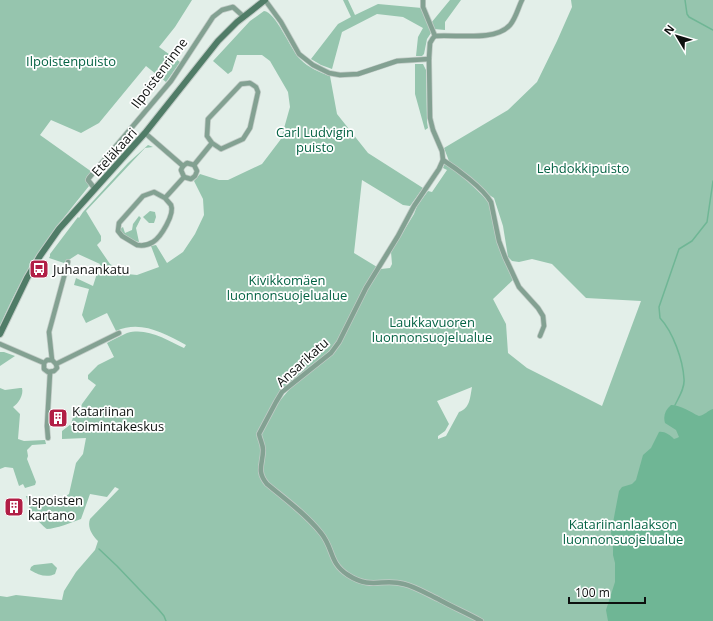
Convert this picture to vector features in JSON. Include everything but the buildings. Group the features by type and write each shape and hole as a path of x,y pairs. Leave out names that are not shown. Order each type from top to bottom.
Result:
{"main road":[{"name":"Eteläkaari","path":"0,334 27,278 40,256 59,230 145,134 218,41 265,0"}],"street":[{"path":"265,0 281,22 300,54 313,65 329,73 340,75 358,74 397,61 429,60"},
{"path":"423,0 423,7 435,36"},
{"path":"522,0 513,22 499,33 488,35 435,36 433,38 430,42 429,60 430,122 442,151 443,160 467,178 488,197 491,202 499,241 505,257 519,287 544,316 544,326 540,336"},
{"name":"Ilpoistenrinne","path":"95,189 88,180 171,81 214,17 222,10 233,7 244,17"},
{"path":"248,83 254,85 257,89 258,97 250,128 246,136 224,148 218,147 212,143 207,136 208,119 241,84 248,83"},
{"path":"145,134 183,166"},
{"path":"194,165 212,143"},
{"name":"Ansarikatu","path":"443,160 439,169 414,206 398,236 366,288 344,334 335,348 331,353 282,392 276,402 259,434 263,448 260,471 267,484 317,529 327,541 337,567 350,576 365,583 404,584 482,621"},
{"path":"187,163 194,165 197,171 195,176 188,179 184,177 181,170 183,166 187,163"},
{"path":"165,198 184,177"},
{"path":"154,192 165,198 171,204 172,215 160,234 152,243 137,245 118,232 117,227 119,223 144,194 154,192"},
{"path":"50,373 56,370 49,332 68,262"},
{"path":"44,363 48,360 54,362 119,333"},
{"path":"0,344 44,363"},
{"path":"44,363 44,369 50,373"},
{"path":"48,438 47,426 50,373"}],"green space":[{"name":"Ilpoistenpuisto","path":"0,0 192,0 175,27 159,47 180,62 166,82 146,66 99,123 81,133 51,120 40,135 92,172 86,178 89,186 57,226 27,271 0,326"},
{"path":"343,0 348,0 355,15 378,4 422,8 431,33 427,39 424,54 422,56 416,56 418,37 423,28 403,17 377,14 342,32 332,69 311,59 338,24 351,17"},
{"path":"450,0 461,0 445,22 445,30 434,29 431,23"},
{"path":"571,0 713,0 713,621 0,621 0,596 7,597 16,595 62,600 64,591 76,572 95,550 98,541 91,531 89,525 90,519 119,489 115,487 107,497 90,494 81,519 50,529 47,529 32,514 26,496 30,496 38,506 58,501 69,494 76,463 83,454 86,438 62,439 62,431 71,424 74,414 80,410 82,404 96,385 88,379 88,375 98,365 114,357 107,343 127,333 142,332 157,335 184,348 186,345 160,332 143,327 125,328 116,331 107,313 86,323 82,315 89,289 74,285 76,278 93,286 100,264 78,254 64,263 49,258 50,254 78,217 79,218 128,163 148,145 153,147 145,148 86,211 101,236 101,241 97,245 110,264 127,274 137,275 159,267 151,246 156,245 167,263 183,252 195,234 204,215 203,199 194,181 200,174 219,180 228,180 262,164 281,139 290,107 288,92 270,61 262,55 237,55 232,71 228,74 213,61 250,21 264,11 273,17 296,54 303,62 330,76 337,114 368,153 423,188 410,206 403,205 362,180 354,253 377,267 364,287 334,347 282,392 277,404 293,385 331,355 366,290 377,273 381,269 390,268 392,264 391,252 414,214 417,206 428,191 432,192 447,170 443,168 445,163 459,173 489,203 495,228 515,278 493,299 506,324 508,353 527,368 602,406 641,301 586,298 552,264 532,259 519,262 512,261 508,257 503,226 494,198 486,193 449,161 444,148 508,110 537,82 572,7","holes":["472,387 470,399 467,405 459,412 446,436 438,439 438,436 445,431 449,424 437,401"]},
{"path":"415,64 423,64 426,70 428,128 425,130 415,94"},
{"path":"150,211 155,212 156,217 154,223 149,223 143,217"},
{"path":"139,216 141,218 136,228 139,242 123,234 120,229 123,227 125,233 132,230 133,224"},
{"path":"0,352 4,352 15,356 0,366"},
{"path":"0,388 5,390 22,388 20,399 13,407 20,414 18,439 24,441 45,440 46,444 32,445 27,450 27,459 36,482 35,485 25,488 23,484 19,486 13,468 5,467 0,469"},
{"path":"52,563 57,568 55,574 49,576 30,570 34,565"}],"shaded area":[{"path":"671,405 682,407 699,416 713,409 713,621 608,621 606,610 615,582 615,563 611,533 619,491 622,487 632,484 636,480 643,455 651,448 659,432 663,432 674,439 679,437 676,430 665,423 665,413"}],"waterway":[{"path":"685,0 687,14 689,17 713,30"},
{"path":"675,405 684,386 682,363 673,338 660,318 659,307 679,249 692,241 707,222 713,181"},
{"path":"99,549 159,610 166,621"}],"place":[{"name":"Juhanankatu","path":"39,269"},
{"name":"Katariinan toimintakeskus","path":"58,418"},
{"name":"Ispoisten kartano","path":"14,507"}],"park label":[{"name":"Carl Ludvigin puisto","path":"315,140"},
{"name":"Lehdokkipuisto","path":"583,168"},
{"name":"Kivikkomäen luonnonsuojelualue","path":"287,288"},
{"name":"Laukkavuoren luonnonsuojelualue","path":"432,330"},
{"name":"Katariinanlaakson luonnonsuojelualue","path":"623,532"}]}
